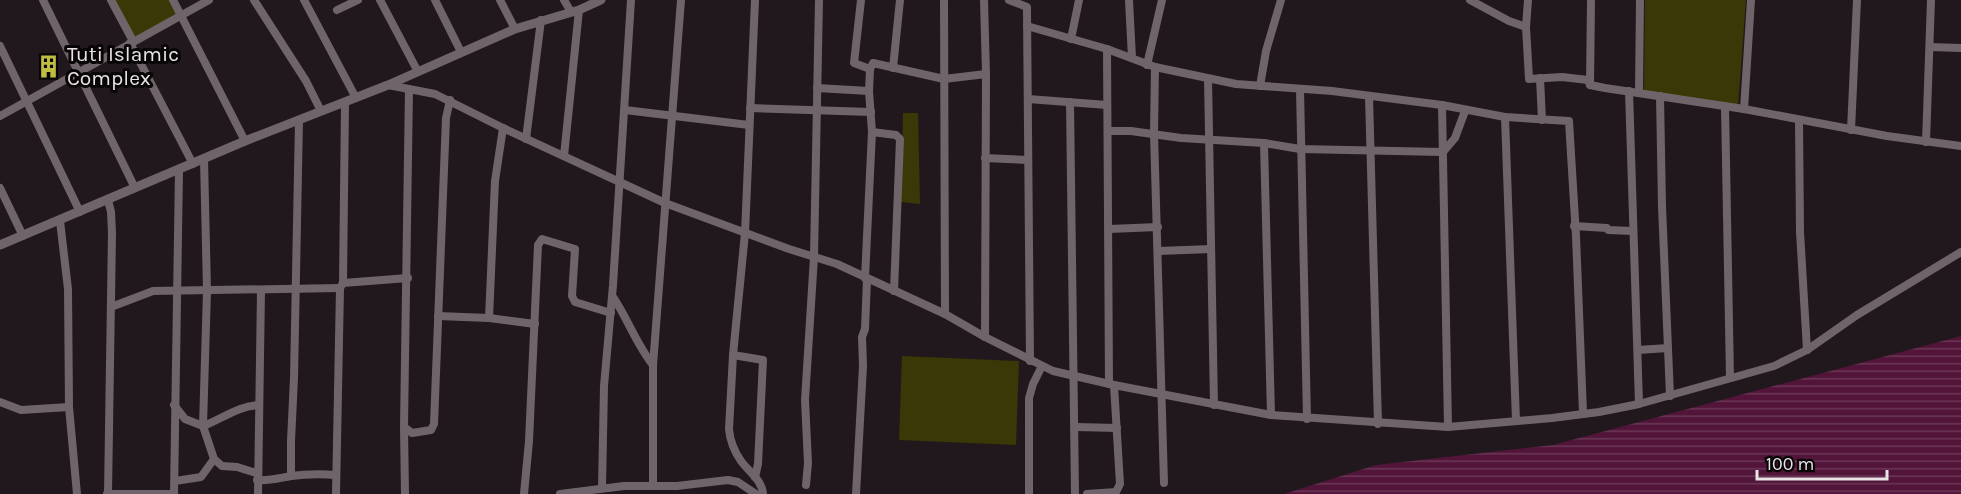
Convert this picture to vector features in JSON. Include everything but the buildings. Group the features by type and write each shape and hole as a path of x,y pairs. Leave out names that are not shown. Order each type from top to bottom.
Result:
{"street":[{"path":"43,0 135,188"},
{"path":"111,0 192,164"},
{"path":"173,0 245,141"},
{"path":"0,116 209,0"},
{"path":"254,0 306,81 321,111"},
{"path":"304,0 356,98"},
{"path":"337,10 358,0"},
{"path":"380,0 417,70"},
{"path":"435,0 461,52"},
{"path":"500,0 515,29"},
{"path":"564,0 575,11 564,156"},
{"path":"0,245 245,141 388,85 417,70 515,29 575,11 601,0"},
{"path":"602,488 604,386 613,297 631,0"},
{"path":"653,484 653,365 681,0"},
{"path":"755,0 745,233 733,355 730,440 742,462 763,489 763,494"},
{"path":"806,485 808,463 805,400 814,257 819,0"},
{"path":"861,0 854,63 870,69"},
{"path":"893,68 900,0"},
{"path":"944,0 945,314"},
{"path":"984,0 985,337"},
{"path":"1009,0 1027,8 1030,361"},
{"path":"1071,39 1078,0"},
{"path":"1129,0 1132,58"},
{"path":"1162,0 1151,66 1158,227 1164,483"},
{"path":"1260,86 1266,51 1281,0"},
{"path":"1470,0 1526,27"},
{"path":"1528,0 1526,27 1528,77 1588,80 1590,85"},
{"path":"1590,85 1591,0"},
{"path":"1639,93 1640,0"},
{"path":"1744,109 1751,0"},
{"path":"1851,130 1857,0"},
{"path":"1926,141 1931,0"},
{"path":"526,139 541,20"},
{"path":"1028,26 1151,66 1208,79 1442,105 1504,117 1570,122 1582,414"},
{"path":"0,46 80,212"},
{"path":"1930,47 1961,48"},
{"path":"1088,494 1116,492 1120,484 1112,385 1107,50"},
{"path":"856,494 872,132 870,69 873,63 944,79 986,74"},
{"path":"1540,78 1542,120"},
{"path":"1208,79 1214,405"},
{"path":"388,85 435,94 664,203 837,264 945,314 1030,361 1053,371 1214,405 1307,419 1448,427 1516,422 1639,404 1774,366 1807,350 1857,315 1961,252"},
{"path":"1590,85 1744,109 1851,130 1961,146"},
{"path":"817,88 869,91"},
{"path":"405,494 409,89"},
{"path":"1300,89 1307,419"},
{"path":"1629,92 1639,404"},
{"path":"1370,96 1374,341 1378,424"},
{"path":"1660,96 1670,396"},
{"path":"1028,99 1107,105"},
{"path":"404,427 412,433 431,430 434,424 446,118 450,100"},
{"path":"1070,102 1076,494"},
{"path":"336,494 345,103"},
{"path":"1442,105 1448,427"},
{"path":"1725,107 1730,378"},
{"path":"750,108 871,112"},
{"path":"625,110 749,124"},
{"path":"1443,152 1455,138 1465,111"},
{"path":"1504,117 1516,422"},
{"path":"291,476 299,120"},
{"path":"1799,120 1800,232 1807,350"},
{"path":"489,318 495,181 503,128"},
{"path":"1108,131 1154,133 1181,138 1264,143 1300,148 1443,152"},
{"path":"872,132 896,135 900,139 894,291"},
{"path":"1264,143 1271,415"},
{"path":"985,158 1028,160"},
{"path":"204,159 207,291 203,426 214,459 222,466 237,467 273,481 291,476 318,474 336,476"},
{"path":"108,200 111,212 111,307 108,494 174,494 178,170"},
{"path":"0,188 23,236"},
{"path":"60,221 68,289 69,407 77,494"},
{"path":"1574,226 1633,231"},
{"path":"1109,230 1158,227"},
{"path":"524,494 530,441 538,245 542,239 575,249 572,296 575,302 611,314"},
{"path":"1158,251 1211,249"},
{"path":"111,307 153,291 294,290 408,278"},
{"path":"258,494 261,290"},
{"path":"613,297 623,312 641,350 653,365"},
{"path":"438,316 489,318 535,324"},
{"path":"1638,350 1668,348"},
{"path":"733,355 763,360 758,464 755,477"},
{"path":"1029,494 1029,398 1042,366"},
{"path":"0,402 21,410 69,407"},
{"path":"174,405 185,418 203,426 244,406 258,405"},
{"path":"1076,427 1117,428"},
{"path":"175,481 201,477 214,459"},
{"path":"560,494 602,488 653,484 677,486 728,480 738,482 756,494"}],"shaded area":[{"path":"115,0 170,0 178,14 134,38"},
{"path":"1645,0 1746,0 1738,106 1644,91"},
{"path":"903,113 918,113 920,204 901,202"},
{"path":"1961,336 1961,494 1284,494 1376,465 1553,445"},
{"path":"902,356 1019,361 1016,445 899,440"}],"place":[{"name":"Tuti Islamic Complex","path":"49,66"}]}
